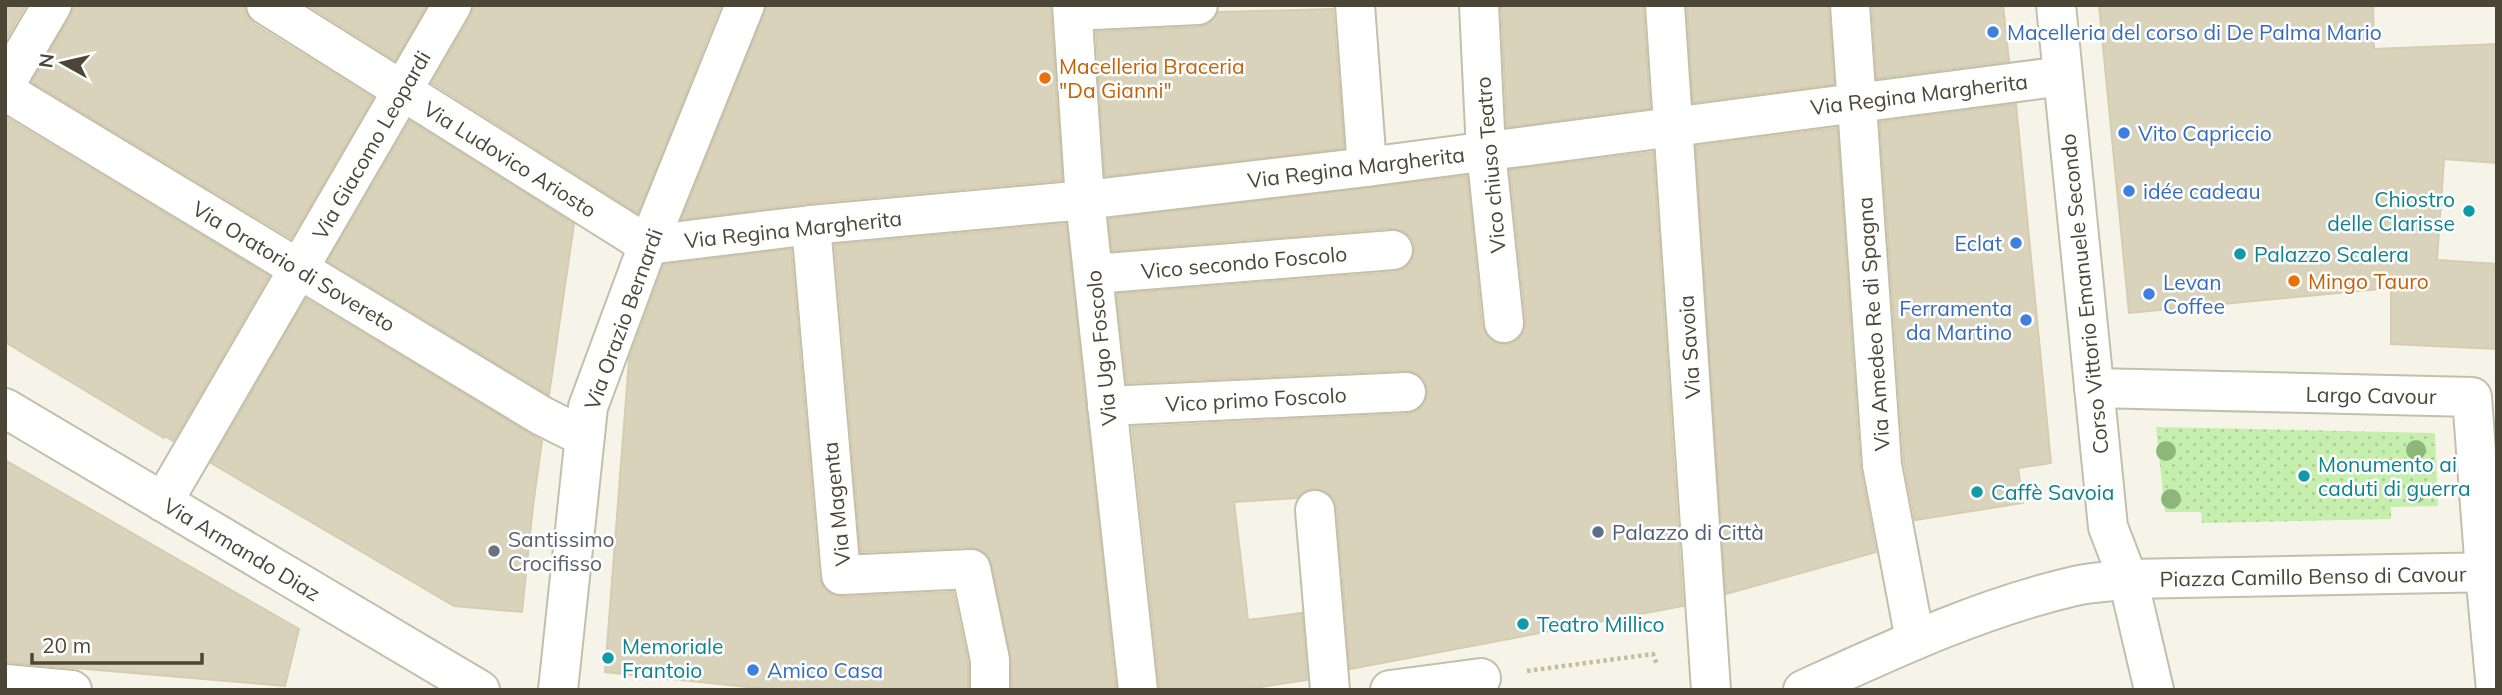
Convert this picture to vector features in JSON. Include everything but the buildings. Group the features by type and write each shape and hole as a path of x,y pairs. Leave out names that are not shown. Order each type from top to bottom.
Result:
{"street":[{"path":"5,85 52,5"},
{"name":"Via Ludovico Ariosto","path":"266,5 648,245"},
{"name":"Via Giacomo Leopardi","path":"163,502 452,5"},
{"name":"Via Orazio Bernardi","path":"558,690 588,407 648,245 746,5"},
{"path":"1073,8 1198,5"},
{"path":"1355,5 1367,167"},
{"name":"Vico chiuso Teatro","path":"1479,5 1486,151 1504,323"},
{"name":"Via Savoia","path":"1665,5 1711,690"},
{"name":"Via Amedeo Re di Spagna","path":"1850,5 1882,465 1916,640"},
{"name":"Corso Vittorio Emanuele Secondo","path":"2056,5 2108,527 2128,579 2154,690"},
{"name":"Via Ugo Foscolo","path":"1073,8 1085,200 1138,690"},
{"name":"Via Regina Margherita","path":"648,245 811,225 1085,200 1367,167 2063,76"},
{"name":"Via Oratorio di Sovereto","path":"5,91 542,416 584,437"},
{"name":"Via Magenta","path":"811,225 841,575 971,569 990,660 989,690"},
{"name":"Vico secondo Foscolo","path":"1094,274 1393,250"},
{"name":"Largo Cavour","path":"2094,388 2472,397 2491,572"},
{"name":"Vico primo Foscolo","path":"1107,406 1406,392"},
{"name":"Via Armando Diaz","path":"5,408 480,690"},
{"path":"1315,510 1330,690"},
{"path":"2491,572 2496,690"},
{"name":"Piazza Camillo Benso di Cavour","path":"1803,690 1916,640 2003,606 2077,586 2128,579 2491,572"},
{"path":"1390,690 1481,678"},
{"path":"18,686 72,690"}],"path":[{"path":"1481,678 1653,654 1658,666"}],"green space":[{"path":"2156,427 2435,433 2438,506 2391,507 2391,519 2202,523 2201,512 2165,512"}],"place":[{"name":"Macelleria del corso di De Palma Mario","path":"1993,32"},
{"name":"Macelleria Braceria \"Da Gianni\"","path":"1045,78"},
{"name":"Vito Capriccio","path":"2124,133"},
{"name":"idée cadeau","path":"2129,191"},
{"name":"Chiostro delle Clarisse","path":"2469,211"},
{"name":"Eclat","path":"2016,243"},
{"name":"Palazzo Scalera","path":"2240,254"},
{"name":"Mingo Tauro","path":"2294,281"},
{"name":"Levan Coffee","path":"2149,294"},
{"name":"Ferramenta da Martino","path":"2026,320"},
{"name":"Monumento ai caduti di guerra","path":"2304,476"},
{"name":"Caffè Savoia","path":"1977,492"},
{"name":"Palazzo di Città","path":"1598,532"},
{"name":"Santissimo Crocifisso","path":"494,551"},
{"name":"Teatro Millico","path":"1523,624"},
{"name":"Memoriale Frantoio","path":"608,658"},
{"name":"Amico Casa","path":"753,670"}]}
